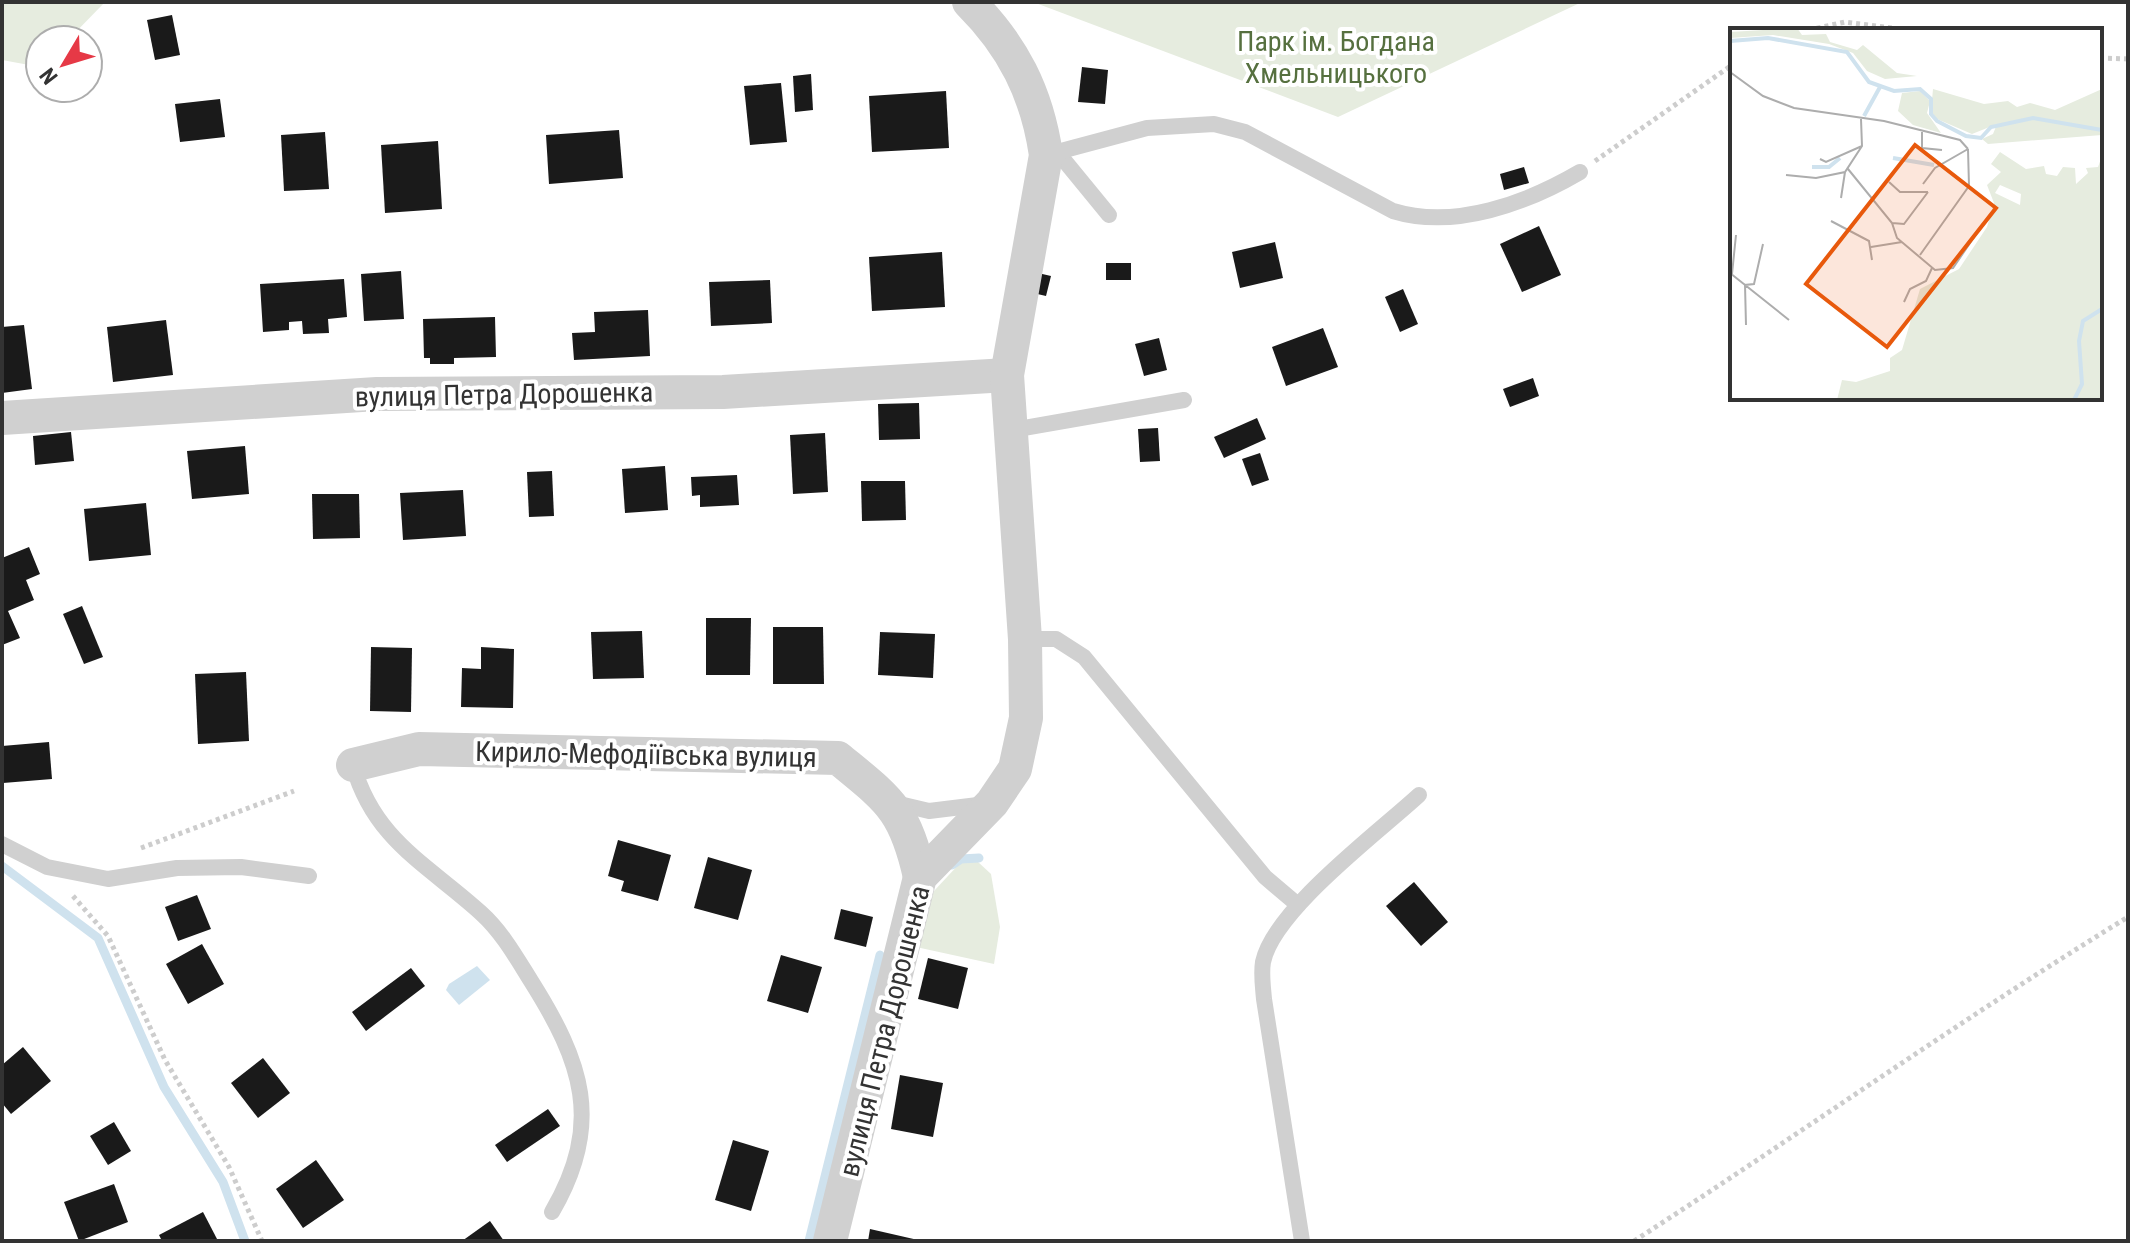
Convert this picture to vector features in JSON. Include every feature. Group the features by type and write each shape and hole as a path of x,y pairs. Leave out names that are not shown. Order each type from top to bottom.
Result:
{"street":[{"name":"вулиця Петра Дорошенка","path":"830,1241 920,877 992,803 1015,769 1026,718 1025,639 1007,375 1052,154 1030,84 1012,53 969,2"},
{"name":"вулиця Петра Дорошенка","path":"2,418 377,394 723,392 1007,375"},
{"name":"Кирило-Мефодіївська вулиця","path":"353,765 419,749 838,758 891,802 912,839 920,877"}],"lane":[{"path":"1109,215 1052,154 1147,128 1214,124 1245,132 1408,216 1494,209 1531,198 1580,172"},
{"path":"1012,430 1184,400"},
{"path":"1025,639 1056,639 1084,657 1265,877 1298,905"},
{"path":"353,765 362,798 377,820 395,841 483,914 503,936 562,1030 582,1087 578,1142 569,1182 552,1212"},
{"path":"1302,1241 1262,976 1269,945 1298,905 1419,795"},
{"path":"891,802 929,811 992,803"},
{"path":"2,844 47,867 108,879 177,868 241,867 309,876"}],"path":[{"path":"1818,28 1845,22 1892,28"},
{"path":"2102,58 2128,59"},
{"path":"1580,172 1730,66"},
{"path":"131,852 294,791"},
{"path":"47,867 108,936 165,1060 229,1167 262,1241"},
{"path":"1634,1241 1832,1113 2008,991 2128,917"}],"green space":[{"path":"2,2 105,2 84,24 24,24 24,64 2,60"},
{"name":"Парк ім. Богдана Хмельницького","path":"1033,2 1582,2 1338,117"},
{"path":"961,862 978,862 991,874 1000,927 994,964 916,947 934,891"}],"water":[{"path":"477,966 490,980 459,1005 446,990 449,984"}],"building":[{"path":"172,15 180,55 155,60 147,20"},
{"path":"1082,67 1108,70 1105,104 1078,102"},
{"path":"811,74 813,110 795,112 793,76"},
{"path":"781,83 787,142 750,145 744,86"},
{"path":"946,91 949,148 872,152 869,96"},
{"path":"220,99 225,137 180,142 175,104"},
{"path":"619,130 623,178 549,184 546,135"},
{"path":"325,132 329,189 284,191 281,135"},
{"path":"438,141 442,209 385,213 381,145"},
{"path":"1524,167 1529,183 1504,190 1500,174"},
{"path":"1539,226 1561,275 1522,292 1500,244"},
{"path":"1275,242 1283,278 1240,288 1232,252"},
{"path":"942,252 945,307 872,311 869,257"},
{"path":"1106,263 1131,263 1131,280 1106,280"},
{"path":"401,271 404,319 364,321 361,274"},
{"path":"1038,273 1051,276 1046,296 1033,293"},
{"path":"344,279 347,317 328,319 329,333 303,334 302,321 289,322 289,330 263,332 260,284"},
{"path":"770,280 772,323 711,326 709,282"},
{"path":"1403,289 1418,324 1400,332 1385,297"},
{"path":"648,310 650,356 574,360 572,333 595,332 594,312"},
{"path":"495,317 496,357 454,358 454,364 430,364 430,358 424,358 423,319"},
{"path":"166,320 173,375 113,382 107,327"},
{"path":"24,325 32,389 2,393 2,327"},
{"path":"1323,328 1338,367 1286,386 1272,347"},
{"path":"1159,338 1167,370 1144,376 1135,344"},
{"path":"1533,378 1539,396 1510,407 1503,389"},
{"path":"919,403 920,439 879,440 878,404"},
{"path":"1257,418 1266,439 1224,458 1214,437"},
{"path":"1158,428 1160,461 1140,462 1138,429"},
{"path":"71,432 74,461 35,465 33,436"},
{"path":"825,433 828,492 793,494 790,435"},
{"path":"245,446 249,494 192,499 187,451"},
{"path":"1260,453 1269,480 1252,486 1242,459"},
{"path":"665,466 668,510 625,513 622,469"},
{"path":"552,471 554,516 529,517 527,472"},
{"path":"737,475 739,505 700,507 700,495 692,496 691,477"},
{"path":"861,481 905,481 906,520 862,521"},
{"path":"463,490 466,536 403,540 400,493"},
{"path":"312,494 359,494 360,538 313,539"},
{"path":"146,503 151,555 89,561 84,509"},
{"path":"29,547 40,574 26,580 34,600 8,611 20,638 2,645 2,558"},
{"path":"82,606 103,657 84,664 63,614"},
{"path":"706,618 751,618 750,675 706,675"},
{"path":"773,627 823,627 824,684 773,684"},
{"path":"642,631 644,678 593,679 591,632"},
{"path":"880,632 935,634 933,678 878,675"},
{"path":"371,647 412,648 411,712 370,711"},
{"path":"481,647 514,649 513,708 461,707 462,668 481,669"},
{"path":"246,672 249,741 198,744 195,674"},
{"path":"49,742 52,779 3,783 2,746"},
{"path":"618,840 671,855 658,901 621,891 624,881 608,876"},
{"path":"708,857 752,870 738,920 694,908"},
{"path":"1414,882 1448,922 1421,946 1386,906"},
{"path":"197,895 211,929 178,941 165,907"},
{"path":"841,909 873,917 866,947 834,939"},
{"path":"202,944 224,984 188,1004 166,964"},
{"path":"781,955 822,967 808,1013 767,1001"},
{"path":"928,958 968,968 958,1009 918,999"},
{"path":"411,968 425,986 366,1031 352,1012"},
{"path":"23,1047 51,1081 11,1114 2,1103 2,1065"},
{"path":"263,1058 290,1093 258,1118 231,1083"},
{"path":"900,1075 943,1083 933,1137 891,1129"},
{"path":"548,1109 560,1126 507,1162 495,1145"},
{"path":"114,1122 131,1151 108,1165 90,1136"},
{"path":"733,1140 769,1151 751,1211 715,1200"},
{"path":"316,1160 344,1200 303,1228 276,1189"},
{"path":"114,1184 128,1222 79,1241 64,1202"},
{"path":"203,1212 217,1239 162,1241 159,1235"},
{"path":"490,1221 504,1241 462,1241"},
{"path":"870,1229 918,1240 918,1241 868,1241"}],"waterway":[{"path":"952,865 961,859 979,858"},
{"path":"2,866 98,938 164,1087 223,1182 245,1241"},
{"path":"809,1241 880,955"}]}
